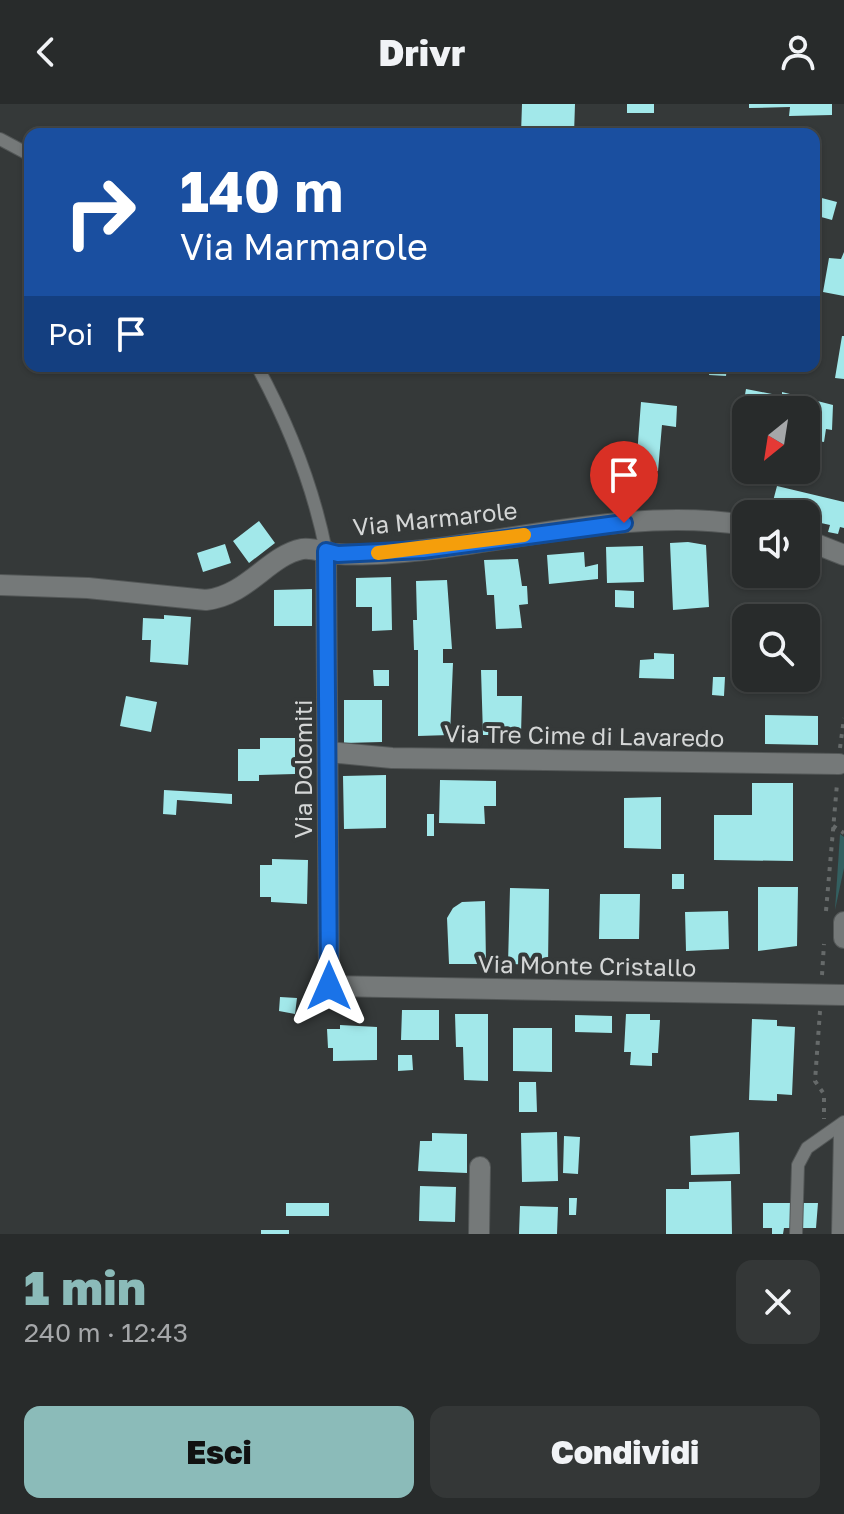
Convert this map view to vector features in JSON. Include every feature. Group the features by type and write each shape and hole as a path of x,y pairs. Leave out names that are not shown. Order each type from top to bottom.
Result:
{"street":[{"name":"Via Marmarole","path":"0,585 88,588 206,600 221,598 251,582 294,552 311,548 338,554 423,550 597,525 699,520 732,524"},
{"path":"820,546 844,555"},
{"name":"Via Dolomiti","path":"326,551 329,986"},
{"name":"Via Tre Cime di Lavaredo","path":"329,752 392,758 841,764"},
{"path":"834,936 835,921"},
{"name":"Via Monte Cristallo","path":"329,986 844,995"},
{"path":"842,1234 844,1132"},
{"path":"479,1234 480,1167"}],"lane":[{"path":"0,139 24,152"},
{"path":"260,372 285,418 317,506 326,551"},
{"path":"796,1234 798,1165 802,1156 844,1122"}],"path":[{"path":"835,921 833,826 844,718"},
{"path":"833,826 844,833"},
{"path":"821,981 834,936"},
{"path":"820,1010 815,1081 824,1094"}],"shaded area":[{"path":"840,834 844,837 844,868 835,910"}],"building":[{"path":"522,104 575,104 574,128 521,128"},
{"path":"627,104 654,104 654,113 627,113"},
{"path":"749,104 832,104 832,115 789,116 790,107 749,108"},
{"path":"820,198 837,202 832,220 820,217"},
{"path":"844,252 844,296 823,292 829,258 841,259"},
{"path":"844,336 844,379 835,378"},
{"path":"709,372 726,372 726,376 709,375"},
{"path":"746,389 782,396 745,396"},
{"path":"641,402 677,406 676,427 662,425 658,471 636,469"},
{"path":"820,402 833,405 832,430 826,429 824,442 820,441"},
{"path":"777,486 844,502 844,528 840,527 838,534 828,532 830,525 821,523 820,526 820,500 773,500"},
{"path":"259,521 275,543 249,563 233,541"},
{"path":"670,543 706,545 709,607 673,610"},
{"path":"225,544 231,563 203,572 197,553"},
{"path":"643,546 644,582 607,583 606,547"},
{"path":"584,552 585,567 598,564 598,579 549,584 547,555"},
{"path":"518,559 522,586 527,586 528,604 519,605 522,628 496,629 494,595 487,595 484,560"},
{"path":"391,577 392,630 372,631 372,607 356,607 356,578"},
{"path":"447,580 452,649 443,649 443,663 453,663 450,735 418,736 418,650 414,650 413,620 417,620 416,581"},
{"path":"312,589 312,626 274,626 274,590"},
{"path":"615,590 634,591 634,608 615,607"},
{"path":"164,615 191,617 188,665 150,662 151,640 142,640 143,618 164,619"},
{"path":"654,653 674,654 674,679 639,678 640,660 654,659"},
{"path":"373,670 389,670 389,686 374,686"},
{"path":"481,670 497,670 497,696 522,696 521,735 483,735"},
{"path":"713,677 725,677 724,696 712,695"},
{"path":"126,696 157,702 151,732 120,726"},
{"path":"344,700 382,700 382,742 344,743"},
{"path":"765,715 818,716 818,745 765,744"},
{"path":"260,738 295,738 295,774 259,775 259,781 238,781 238,749 260,749"},
{"path":"386,775 386,828 344,829 343,776"},
{"path":"440,780 496,781 496,806 484,806 485,824 439,823"},
{"path":"752,783 793,783 793,861 714,860 714,815 752,815"},
{"path":"164,790 232,794 232,804 177,800 176,815 163,814"},
{"path":"661,797 661,849 624,848 624,798"},
{"path":"427,814 434,814 434,836 427,836"},
{"path":"272,859 308,860 307,904 271,902 271,897 260,897 260,865 272,865"},
{"path":"672,874 684,874 684,889 672,889"},
{"path":"758,887 798,887 797,946 758,951"},
{"path":"510,888 549,889 548,965 508,964"},
{"path":"600,894 640,894 639,939 599,939"},
{"path":"485,901 486,964 449,964 447,918 453,908 462,902"},
{"path":"728,911 729,949 686,951 685,912"},
{"path":"280,997 297,998 295,1014 279,1011"},
{"path":"402,1010 439,1010 439,1040 401,1040"},
{"path":"455,1014 488,1014 488,1081 464,1080 463,1047 456,1047"},
{"path":"626,1014 650,1014 650,1020 660,1020 658,1053 652,1053 652,1066 630,1065 631,1052 624,1052"},
{"path":"575,1015 612,1016 612,1033 575,1032"},
{"path":"752,1019 777,1020 777,1026 795,1027 792,1095 777,1094 777,1101 749,1100"},
{"path":"340,1025 377,1027 377,1060 333,1061 333,1048 328,1048 327,1029 340,1029"},
{"path":"513,1028 552,1028 552,1072 513,1071"},
{"path":"398,1055 412,1055 413,1070 398,1071"},
{"path":"519,1082 536,1082 537,1112 519,1112"},
{"path":"557,1132 558,1181 522,1182 521,1133"},
{"path":"739,1132 740,1174 691,1175 690,1136"},
{"path":"432,1133 467,1134 467,1173 418,1171 420,1141 432,1141"},
{"path":"564,1136 580,1137 578,1174 563,1173"},
{"path":"731,1181 732,1234 666,1234 666,1189 689,1189 689,1182"},
{"path":"420,1186 456,1187 455,1222 419,1221"},
{"path":"569,1198 577,1198 576,1215 569,1215"},
{"path":"286,1203 329,1203 329,1216 286,1216"},
{"path":"763,1203 818,1203 816,1228 784,1228 783,1234 772,1234 772,1228 763,1228"},
{"path":"520,1206 558,1207 557,1234 519,1234"},
{"path":"261,1230 289,1230 289,1234 261,1234"}],"slow traffic":[{"path":"378,553 423,550 524,535"}],"route":[{"path":"329,986 326,551 338,554 423,550 624,523"}]}
